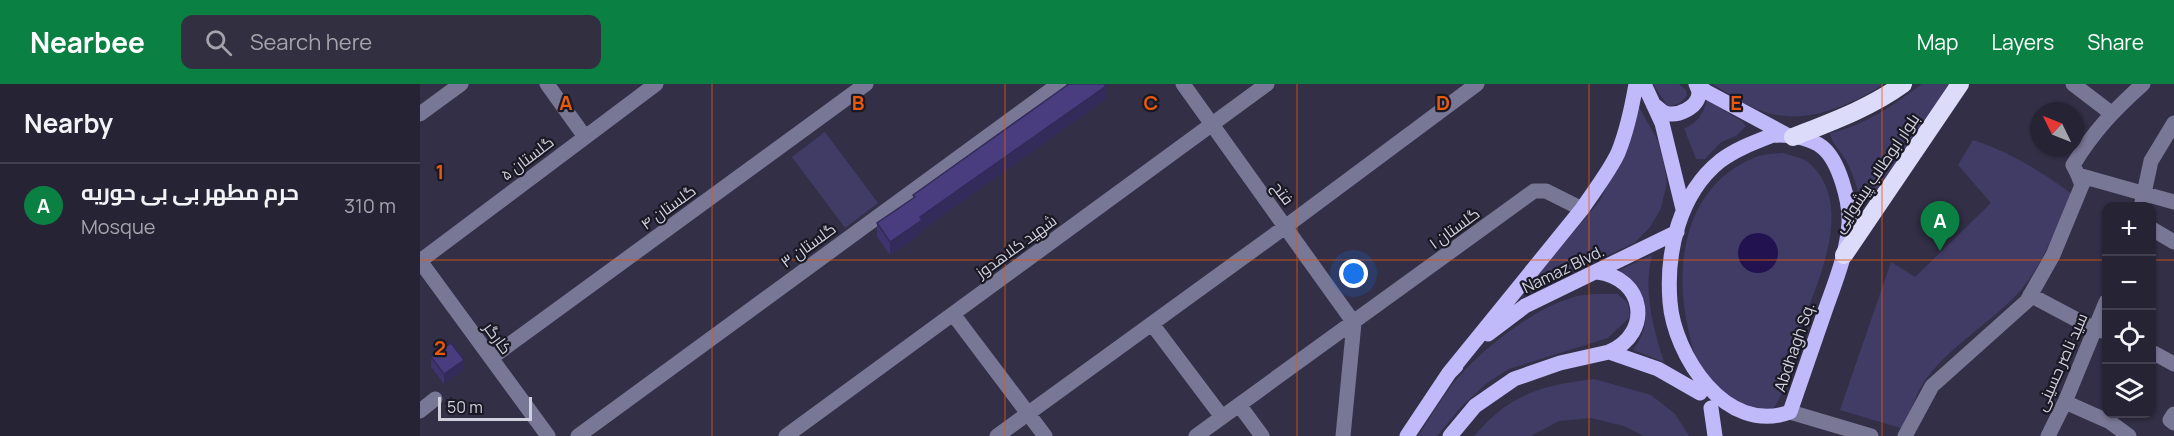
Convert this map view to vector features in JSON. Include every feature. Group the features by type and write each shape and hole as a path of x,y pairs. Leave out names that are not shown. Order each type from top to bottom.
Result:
{"highway":[{"name":"بلوار ابوطالب پیشوایی","path":"1790,136 1883,99 1903,84"},
{"name":"بلوار ابوطالب پیشوایی","path":"1844,255 1960,84"}],"main road":[{"path":"1449,373 1582,209 1617,154 1631,112 1636,84"},
{"path":"1644,84 1662,123 1683,209"},
{"path":"1653,104 1663,112 1675,114 1687,110 1699,94 1697,84"},
{"name":"Abdhagh Sq.","path":"1697,84 1790,136 1810,140 1822,147 1833,160 1844,189 1849,221 1844,255 1790,412 1772,426 1761,430"},
{"path":"1726,420 1711,408 1700,393 1680,350 1670,303 1671,255 1683,209 1699,183 1720,161 1745,146 1773,135 1790,136"},
{"name":"Namaz Blvd.","path":"1407,436 1449,373 1488,334 1525,306 1677,232"},
{"path":"1450,436 1475,406 1514,379 1560,363 1609,352 1627,341 1637,323 1638,312 1633,292 1617,278 1597,272"},
{"path":"1609,352 1658,369 1700,393"},
{"path":"1711,408 1715,436"},
{"path":"1786,428 1790,412"}],"street":[{"path":"420,114 461,84"},
{"path":"547,84 585,137"},
{"name":"گلستان ۵","path":"420,261 656,84"},
{"name":"گلستان ۴","path":"491,358 866,84"},
{"name":"گلستان ۳","path":"578,436 1059,84"},
{"name":"فتح","path":"1183,84 1354,323"},
{"name":"شهید کلاهدوز","path":"786,436 1267,84"},
{"path":"997,436 1477,84"},
{"path":"2073,84 2111,113"},
{"path":"1905,436 1932,386 2027,301 2053,255 2082,185 2073,165 2088,141 2111,113 2143,84"},
{"path":"2142,201 2151,161 2174,123"},
{"path":"2078,175 2142,201 2174,202"},
{"name":"گلستان ۱","path":"1196,436 1534,191 1546,190 1582,209"},
{"path":"2156,232 2174,242"},
{"name":"کارگر","path":"420,261 548,436"},
{"path":"2030,295 2101,331"},
{"name":"سید ناصر حسینی","path":"2048,436 2101,331 2105,310"},
{"path":"953,314 1045,436"},
{"path":"1343,436 1354,323"},
{"path":"1152,324 1222,417"},
{"path":"2156,355 2174,364"},
{"path":"420,411 435,399"},
{"path":"2065,402 2110,422 2129,436"},
{"path":"1240,406 1262,436"},
{"path":"1790,412 1871,436"},
{"path":"2174,414 2170,420 2174,423"}],"shaded area":[{"path":"1653,84 1679,84 1686,90 1687,96 1680,103 1668,107"},
{"path":"1712,84 1884,84 1839,107 1806,116 1790,116 1757,109"},
{"path":"1922,84 1949,84 1871,199 1861,200 1850,169 1834,144 1830,133 1867,120"},
{"path":"1707,100 1746,126 1736,136 1721,142 1705,159 1696,159 1684,128 1699,117"},
{"path":"1639,107 1658,141 1667,183 1661,208 1650,227 1634,243 1526,294 1525,289 1599,202 1618,165"},
{"path":"825,132 878,203 845,228 792,157"},
{"path":"1973,140 2000,150 2024,163 2072,194 2049,244 2035,270 2009,303 1936,366 1922,384 1904,429 1840,410 1891,262 1915,277 1991,203 1958,165"},
{"path":"1783,153 1809,163 1823,180 1830,201 1831,223 1822,270 1798,334 1781,395 1772,409 1765,413 1749,415 1711,385 1700,369 1691,340 1684,303 1682,278 1684,252 1690,228 1700,206 1714,186 1732,169 1756,157","holes":["1765,234 1775,243 1775,262 1767,271 1743,266 1739,254 1742,242"]},
{"path":"1758,233 1772,239 1778,253 1772,267 1758,273 1744,267 1738,253 1744,239"},
{"path":"1652,255 1649,268 1650,309 1664,362 1633,350 1644,329 1645,307 1636,287 1618,271"},
{"path":"1617,294 1628,303 1630,317 1608,338 1509,369 1487,383 1461,407 1437,436 1418,436 1459,376 1504,335 1538,312 1555,304 1576,296"},
{"path":"1594,379 1651,395 1675,414 1689,436 1644,436 1624,426 1591,418 1559,421 1531,436 1474,436 1500,410 1528,394 1559,385"}],"building":[{"path":"1069,84 1104,84 1106,86 920,217 922,220 890,242 877,223"},
{"path":"451,343 464,360 444,374 431,357"}],"place":[{"name":"حرم مطهر بی بی حوریه","path":"1940,251"}]}
